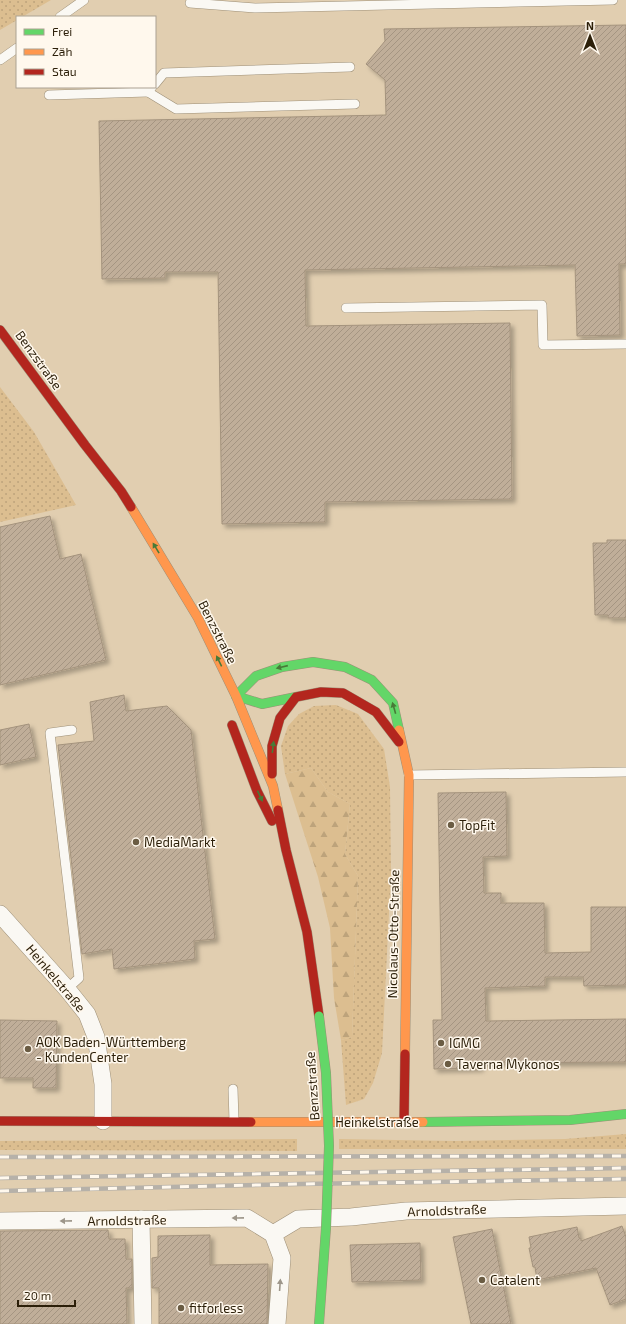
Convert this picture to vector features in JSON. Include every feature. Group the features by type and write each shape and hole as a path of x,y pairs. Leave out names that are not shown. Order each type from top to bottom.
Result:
{"street":[{"name":"Benzstraße","path":"0,330 121,491 182,591 198,618 236,696 272,786 306,932 326,1073 329,1146 326,1228 319,1324"},
{"name":"Benzstraße","path":"85,445 98,476"},
{"name":"Nicolaus-Otto-Straße","path":"402,746 376,712 343,693 321,692 262,704 236,696 256,676 282,667 313,662 345,667 372,680 393,703 409,775 404,1123"},
{"path":"272,786 272,746 280,718 296,697"},
{"name":"Benzstraße","path":"227,715 257,791 286,850"},
{"name":"Heinkelstraße","path":"0,914 67,989 87,1014 96,1037 103,1084 103,1121"},
{"name":"Heinkelstraße","path":"0,1121 404,1123 570,1120 626,1114"},
{"name":"Arnoldstraße","path":"0,1222 247,1218 273,1234 298,1219 351,1217 406,1211 626,1206"},
{"path":"141,1220 143,1324"},
{"path":"273,1234 282,1258 277,1324"}],"lane":[{"path":"61,16 84,0"},
{"path":"190,3 255,8 613,0"},
{"path":"0,60 16,49"},
{"path":"156,83 164,73 350,67"},
{"path":"49,95 150,89 176,109 355,104"},
{"path":"346,308 542,305 543,345 626,344"},
{"path":"67,989 79,978 50,733 72,730"},
{"path":"409,775 626,772"},
{"path":"233,1089 234,1121"}],"green space":[{"path":"0,0 51,0 24,16 16,16 16,21 0,30"},
{"path":"0,387 34,432 76,505 0,522"},
{"path":"336,705 358,714 384,749 390,787 391,873 382,1053 373,1083 364,1099 346,1105 341,1040 352,1037 358,876 345,854 350,804 328,792 311,768 285,774 281,746 288,726 299,714 314,706"},
{"path":"311,768 328,792 350,804 345,854 358,876 352,1037 341,1040 334,998 330,928 318,877 285,774"},
{"path":"626,1134 626,1149 339,1149 339,1139 455,1141 565,1139"},
{"path":"297,1139 297,1151 0,1150 0,1141"}],"building":[{"path":"626,25 626,264 619,264 620,335 577,336 575,265 305,270 306,326 510,323 512,499 325,502 325,522 222,524 218,272 165,272 165,278 102,279 99,121 386,115 385,80 366,64 385,41 384,29"},
{"path":"50,516 60,559 81,554 106,660 0,685 0,527"},
{"path":"607,540 626,540 626,618 608,618 608,615 595,615 593,543 607,543"},
{"name":"MediaMarkt","path":"124,695 126,711 167,706 191,730 215,939 194,941 195,959 114,969 112,949 82,954 58,745 94,741 90,702"},
{"path":"29,724 36,757 0,765 0,730"},
{"path":"506,792 507,856 483,857 484,893 501,893 501,903 544,903 545,953 591,952 591,907 626,907 626,985 584,986 583,977 545,977 545,986 485,988 486,1021 626,1019 626,1062 480,1063 480,1068 434,1069 433,1020 442,1020 438,793"},
{"name":"AOK Baden-Württemberg - KundenCenter","path":"0,1020 57,1021 56,1088 33,1088 33,1078 0,1078"},
{"path":"622,1226 626,1237 626,1299 610,1305 596,1268 537,1280 535,1267 533,1267 529,1248 531,1248 529,1237 577,1227 581,1241"},
{"name":"Catalent","path":"492,1229 511,1324 471,1324 453,1237"},
{"path":"108,1230 109,1239 125,1239 126,1259 132,1259 132,1288 126,1288 127,1324 0,1324 0,1231"},
{"path":"210,1235 210,1265 268,1264 267,1324 159,1324 159,1288 152,1288 152,1258 158,1257 158,1236"},
{"path":"420,1243 421,1280 352,1282 350,1245"}],"railway":[{"path":"0,1157 626,1156"},
{"path":"0,1178 626,1168"},
{"path":"0,1191 302,1184 626,1179"}],"traffic: fast":[{"path":"236,696 256,676 282,667 313,662 345,667 372,680 393,703 399,730"},
{"path":"236,696 262,704 296,697"},
{"path":"319,1016 326,1073 329,1146 326,1228"},
{"path":"423,1122 570,1120 626,1114"},
{"path":"319,1324 326,1228"}],"traffic: slow":[{"path":"131,507 198,618 236,696 273,786 278,810"},
{"path":"399,730 409,775 405,1054"},
{"path":"251,1122 423,1122"}],"traffic: jam":[{"path":"0,330 121,491 131,507"},
{"path":"272,774 272,746 280,718 296,697 321,692 343,693 376,712 399,742"},
{"path":"232,725 257,791 272,821"},
{"path":"278,810 286,850 307,932 319,1016"},
{"path":"404,1123 405,1054"},
{"path":"0,1121 251,1122"}],"place":[{"name":"TopFit","path":"451,825"},
{"name":"MediaMarkt","path":"136,842"},
{"name":"IGMG","path":"441,1043"},
{"name":"AOK Baden-Württemberg - KundenCenter","path":"28,1049"},
{"name":"Taverna Mykonos","path":"448,1064"},
{"name":"Catalent","path":"482,1280"},
{"name":"fitforless","path":"181,1308"}]}
